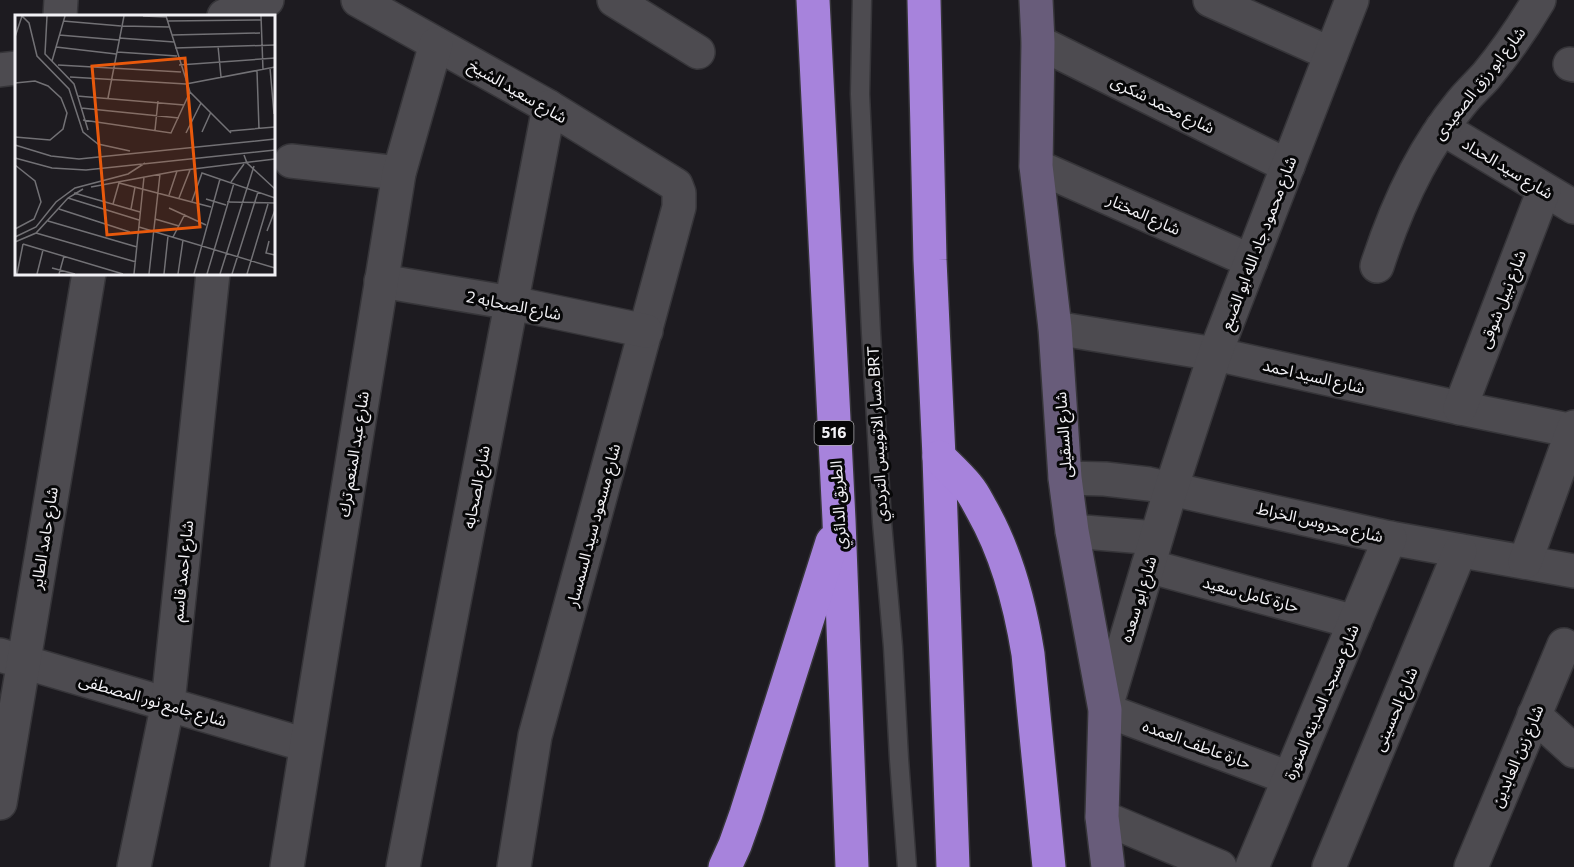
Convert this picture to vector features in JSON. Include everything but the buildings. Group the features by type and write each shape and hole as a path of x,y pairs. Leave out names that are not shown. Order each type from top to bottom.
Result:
{"highway":[{"name":"الطريق الدائري","path":"813,0 839,520 852,867"},
{"path":"924,0 930,248 953,867"},
{"path":"939,457 969,488 988,520 1003,554 1020,609 1028,654 1049,867"},
{"path":"725,867 746,814 839,520"}],"street":[{"path":"60,15 61,0"},
{"name":"شارع سعيد الشيخ","path":"358,0 549,107 676,185"},
{"path":"614,0 698,52"},
{"name":"شارع السقيلى","path":"1036,0 1038,42 1036,166 1055,328 1065,478 1072,531 1105,710 1102,817 1108,867"},
{"path":"1210,0 1331,54"},
{"name":"شارع محمود جاد الله ابو الضبع","path":"1172,489 1215,354 1352,0"},
{"name":"شارع ابو رزق الصعيدى","path":"1377,266 1403,194 1421,160 1461,102 1509,48 1539,0"},
{"name":"شارع محمد شكرى","path":"1038,42 1288,166"},
{"name":"شارع عبد المنعم ترك","path":"287,867 399,173 436,44"},
{"path":"0,70 15,68"},
{"name":"شارع الصحابه","path":"403,867 549,107"},
{"name":"شارع سيد الحداد","path":"1442,128 1574,207"},
{"path":"291,160 399,173"},
{"name":"شارع المختار","path":"1036,166 1251,261"},
{"name":"شارع مسعود سيد السمسار","path":"514,867 535,736 679,207 679,193 676,185"},
{"name":"شارع نبيل شوقى","path":"1460,408 1544,190"},
{"name":"شارع حامد الطاير","path":"0,803 12,659 89,274"},
{"name":"شارع احمد قاسم","path":"134,867 168,704 213,274"},
{"name":"شارع الصحابه 2","path":"381,281 512,303 646,331"},
{"name":"شارع السيد احمد","path":"1055,328 1215,354 1460,408 1573,430"},
{"path":"1525,562 1573,430"},
{"name":"شارع محروس الخراط","path":"1065,478 1105,479 1149,484 1390,538 1574,571"},
{"name":"شارع ابو سعده","path":"1105,710 1172,489"},
{"name":"حارة كامل سعيد","path":"1072,531 1152,552 1354,622"},
{"name":"شارع مسجد المدينه المنورة","path":"1252,867 1390,538"},
{"name":"شارع الحسينى","path":"1329,867 1460,551"},
{"name":"شارع زين العابدين","path":"1471,867 1564,645"},
{"name":"شارع جامع نور المصطفى","path":"12,659 306,745"},
{"name":"حارة عاطف العمده","path":"1105,710 1290,778"},
{"path":"1534,715 1574,751"},
{"path":"1102,817 1220,867"}],"lane":[{"name":"مسار الاتوبيس الترددي BRT","path":"862,0 860,94 871,333 907,867"}]}
